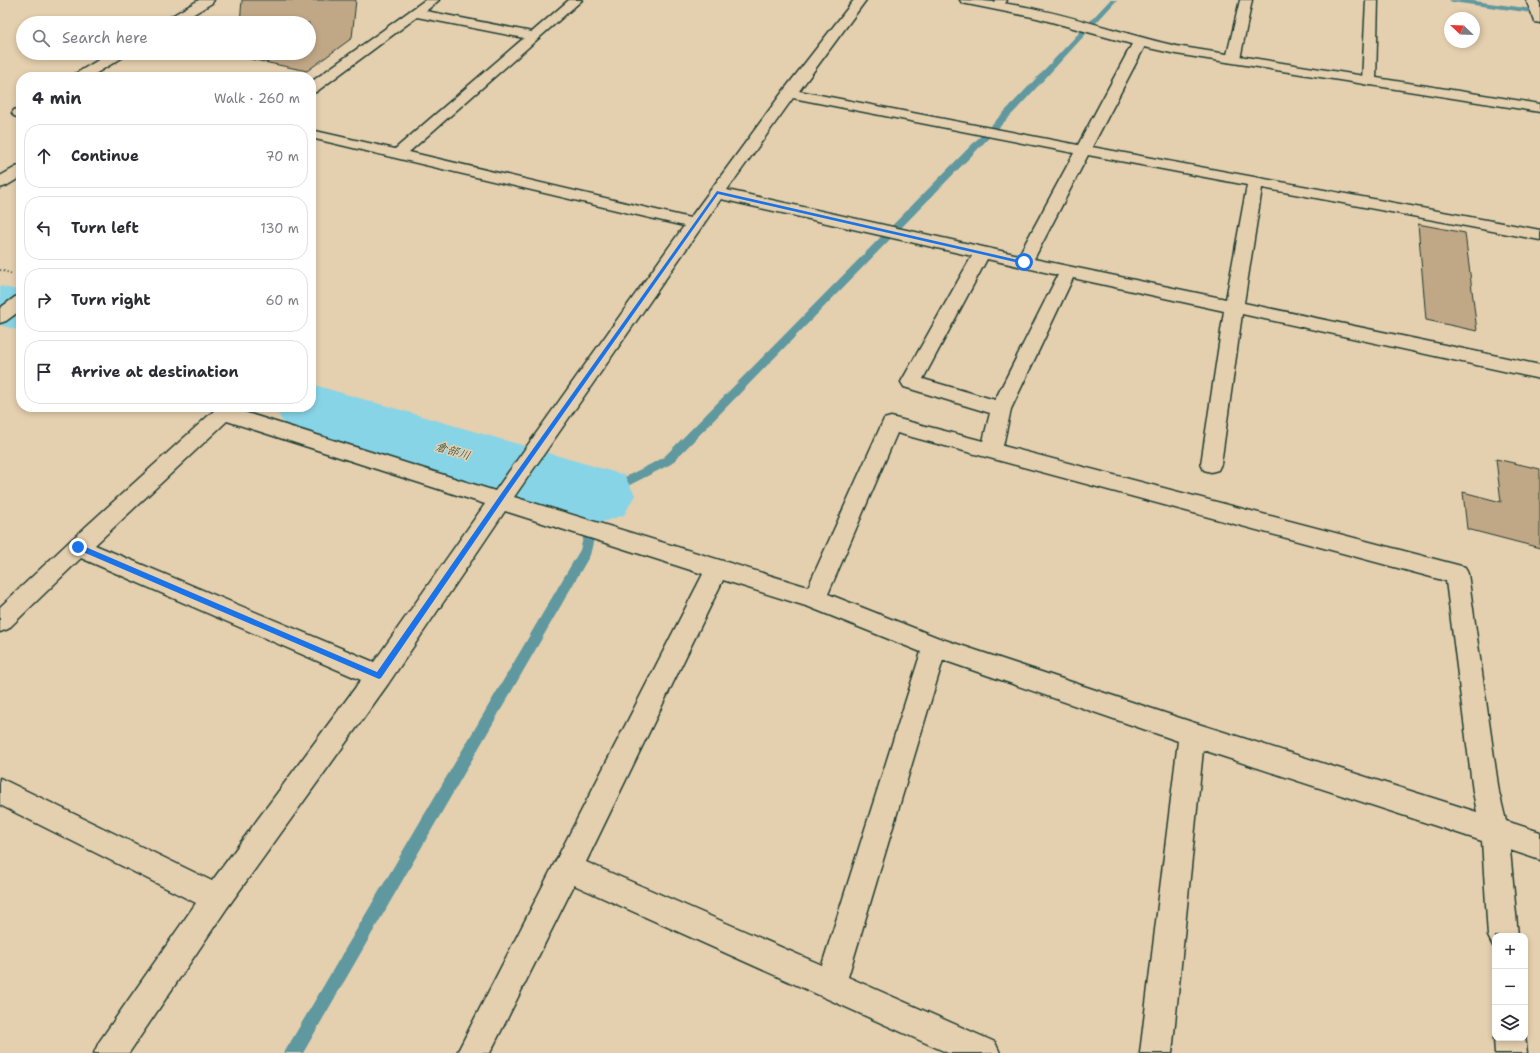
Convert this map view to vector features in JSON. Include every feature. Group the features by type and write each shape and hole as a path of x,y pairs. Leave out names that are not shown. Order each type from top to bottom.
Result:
{"street":[{"path":"182,16 208,0"},
{"path":"316,85 433,0"},
{"path":"398,154 576,0"},
{"path":"110,1053 217,898 379,676 502,497 788,93 860,0"},
{"path":"966,0 999,3 1077,23 1098,31 1176,50 1540,108"},
{"path":"1233,59 1246,0"},
{"path":"1369,81 1372,0"},
{"path":"415,13 534,36"},
{"path":"1024,262 1140,42"},
{"path":"88,72 108,60"},
{"path":"788,93 996,134 1540,235"},
{"path":"316,135 696,224"},
{"path":"0,184 16,173"},
{"path":"1211,464 1234,307 1256,182"},
{"path":"717,193 1068,272 1540,372"},
{"path":"982,253 911,382 1001,409"},
{"path":"991,451 1001,409 1068,272"},
{"path":"0,317 16,305"},
{"path":"0,622 78,547 224,413 502,497 583,527 814,599 935,647 1192,734 1540,846"},
{"path":"814,599 892,424 1457,574 1486,792 1495,832 1503,933"},
{"path":"78,547 379,676"},
{"path":"473,1053 568,868 717,570"},
{"path":"831,984 935,647"},
{"path":"1156,1053 1192,734"},
{"path":"0,791 217,898"},
{"path":"568,868 984,1053"},
{"path":"1510,1041 1511,1053"}],"building":[{"path":"242,0 356,0 352,38 307,71 254,60 316,60 316,16 241,16"},
{"path":"1418,224 1465,233 1477,331 1426,320"},
{"path":"1496,459 1540,469 1540,548 1467,529 1463,492 1501,502"}],"waterway":[{"path":"293,1053 586,551 599,495 667,461 1013,108 1114,0"},
{"path":"1452,0 1540,12"},
{"name":"倉部川","path":"0,305 16,310"},
{"name":"倉部川","path":"316,410 599,495"}],"route":[{"path":"78,547 379,676 505,492 717,193 1024,262"}]}
